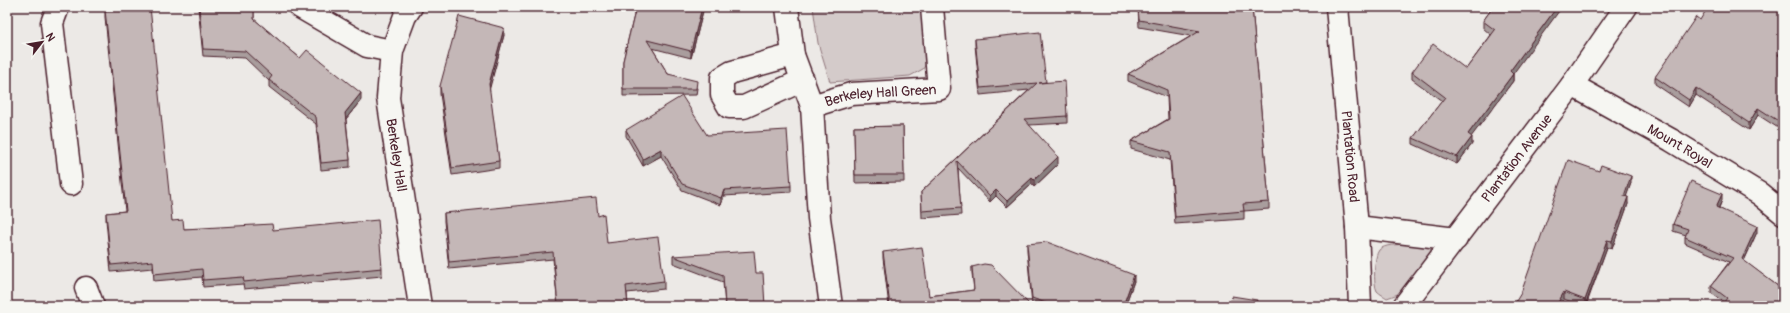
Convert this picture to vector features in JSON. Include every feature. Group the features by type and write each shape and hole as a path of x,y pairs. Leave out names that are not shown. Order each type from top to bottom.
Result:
{"street":[{"path":"58,7 52,23 71,184"},
{"path":"300,7 367,46 392,51"},
{"name":"Berkeley Hall","path":"411,7 405,16 392,51 388,98 420,306"},
{"name":"Berkeley Hall Green","path":"787,7 793,55 812,106 819,218 830,306"},
{"name":"Berkeley Hall Green","path":"812,106 850,94 940,88 932,7"},
{"name":"Plantation Road","path":"1337,7 1357,227 1360,306"},
{"name":"Plantation Avenue","path":"1404,306 1572,84 1626,7"},
{"path":"793,55 732,72 722,78 722,95 729,107 744,107 803,80"},
{"name":"Mount Royal","path":"1572,84 1760,194 1783,213"},
{"path":"1357,227 1456,239"}],"shaded area":[{"path":"813,7 925,7 928,60 923,69 910,76 830,82 818,43"},
{"path":"1406,244 1427,246 1431,250 1430,254 1398,294 1387,298 1377,291 1376,287 1375,270 1377,253 1385,247"}],"building":[{"path":"128,7 150,7 172,221 183,220 184,229 272,224 273,230 378,220 382,268 244,282 243,277 203,280 202,269 154,274 153,261 111,265 106,213 126,211 105,10"},
{"path":"199,7 254,7 254,19 300,58 307,50 361,93 345,113 350,160 321,163 316,117 269,80 272,76 245,51 203,49"},
{"path":"636,7 702,7 691,51 647,40 668,74 697,81 696,89 623,89 623,61"},
{"path":"1138,7 1252,7 1269,202 1243,204 1244,211 1175,217 1170,152 1131,141 1169,119 1167,90 1128,74 1200,31 1139,20"},
{"path":"1493,7 1557,7 1510,71 1513,74 1468,134 1472,137 1457,157 1413,138 1445,97 1412,72 1433,44 1466,69 1495,30 1483,21"},
{"path":"1708,7 1783,7 1783,47 1778,55 1783,58 1783,124 1758,108 1749,123 1696,88 1689,100 1655,77 1696,17 1700,20"},
{"path":"459,16 504,28 489,84 499,161 452,168 440,86"},
{"path":"1040,32 1046,82 1039,83 1065,81 1067,116 1024,119 1058,157 1034,180 1032,178 1007,201 996,190 990,196 957,161 961,208 922,211 921,192 1037,83 980,88 975,39"},
{"path":"682,96 707,135 787,130 791,186 724,190 721,198 682,184 661,149 643,159 626,130"},
{"path":"903,126 904,175 855,175 854,127"},
{"path":"1568,160 1599,171 1601,165 1631,176 1624,196 1628,197 1612,241 1607,240 1585,300 1564,292 1556,306 1513,306 1521,293"},
{"path":"1691,181 1722,194 1716,207 1757,226 1742,259 1783,290 1783,306 1721,306 1727,298 1711,286 1733,258 1685,237 1688,229 1673,224"},
{"path":"596,198 598,216 604,214 607,243 658,237 664,281 626,286 628,306 558,306 553,252 449,262 444,213"},
{"path":"1047,242 1134,275 1123,306 1054,306 1032,298 1027,244"},
{"path":"922,247 929,296 974,290 972,267 984,264 991,265 1029,304 1029,306 890,306 883,252"},
{"path":"754,251 756,273 763,273 765,306 725,306 723,275 673,256"},
{"path":"1232,296 1257,300 1256,305 1264,306 1230,306"}]}
